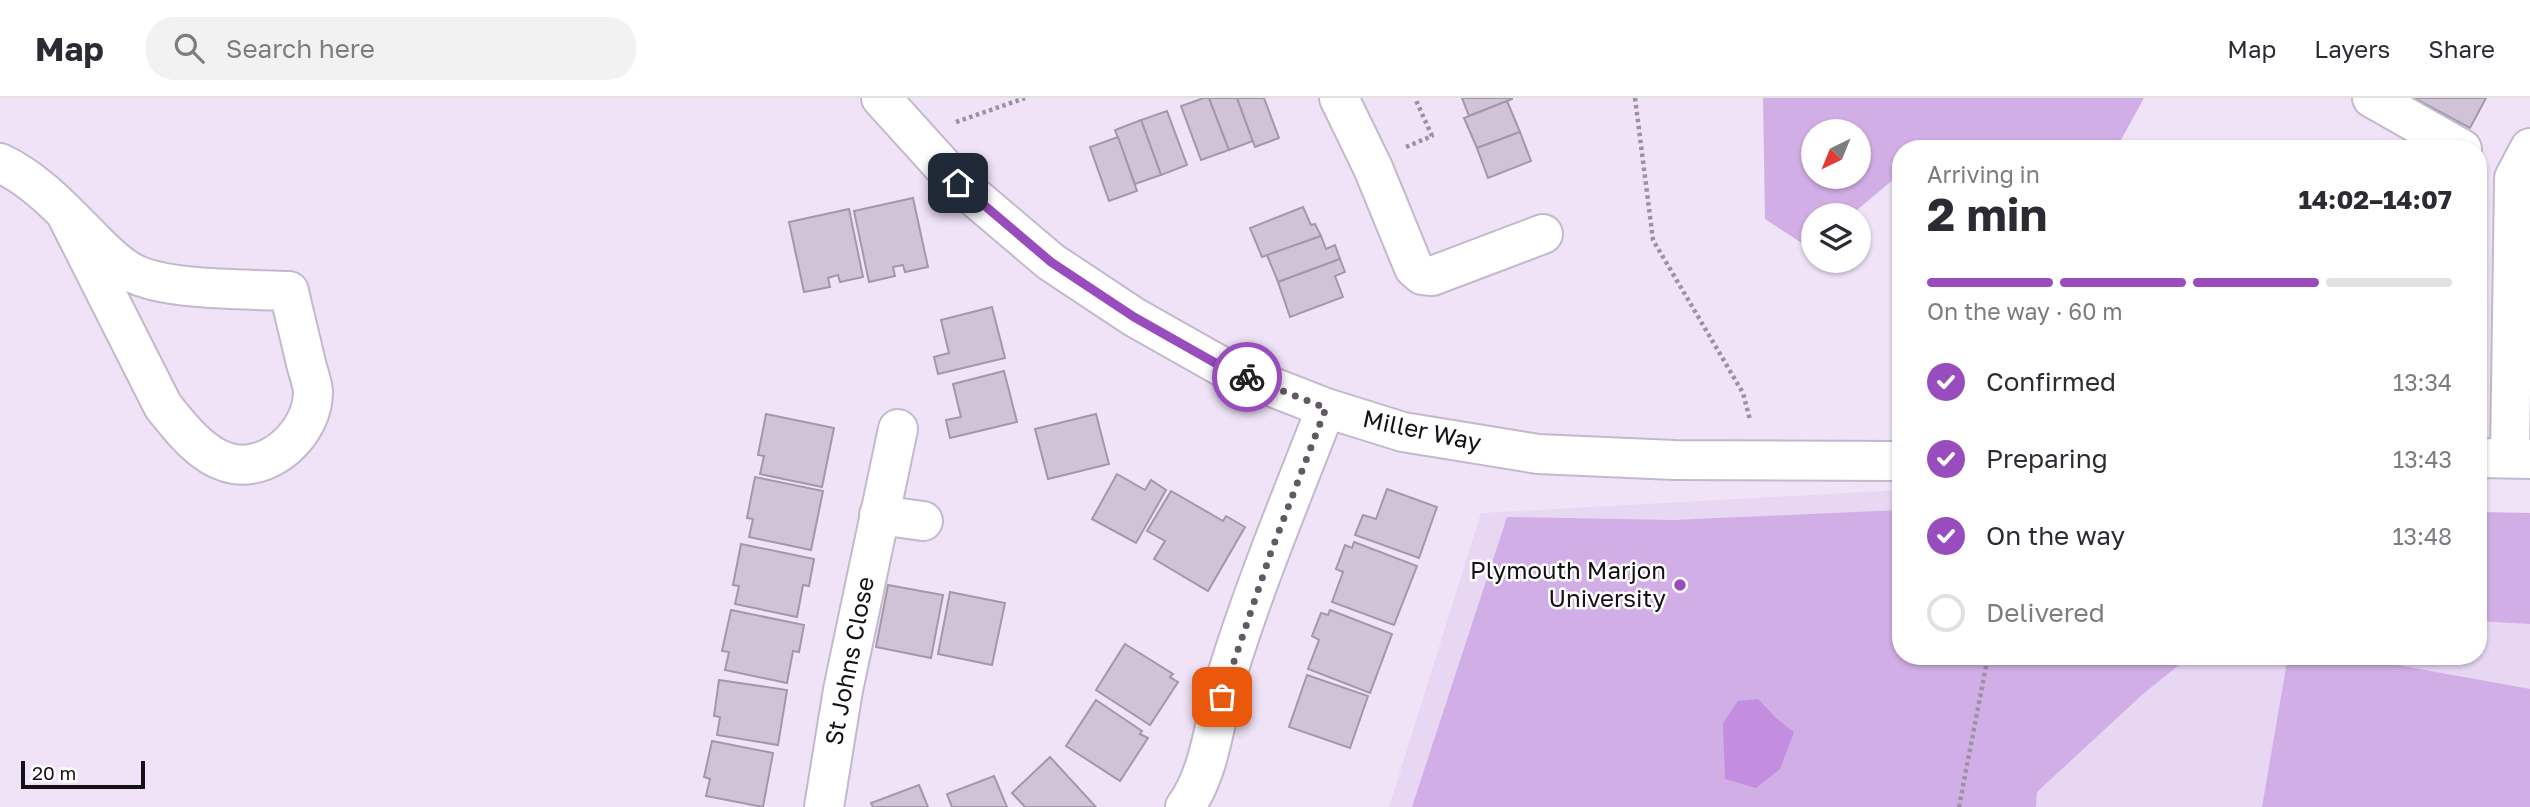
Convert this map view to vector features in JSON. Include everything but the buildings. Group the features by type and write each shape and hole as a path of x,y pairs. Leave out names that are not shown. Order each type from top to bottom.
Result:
{"street":[{"name":"Miller Way","path":"881,98 958,183 1051,262 1124,311 1226,369 1326,408 1403,432 1538,454 1674,460 1892,461"},
{"path":"1339,98 1365,151 1414,268 1422,275 1432,276 1543,234"},
{"path":"2372,98 2446,140"},
{"path":"2487,160 2525,171 2506,458"},
{"path":"0,163 19,172 65,212 129,272 155,283 289,292 313,391 302,430 289,444 270,458 250,465 226,463 185,434 163,406 65,212"},
{"path":"1185,807 1207,759 1227,676 1326,408"},
{"name":"St Johns Close","path":"824,807 843,690 898,429"},
{"path":"880,514 923,521"}],"path":[{"path":"915,136 1025,98"},
{"path":"1365,151 1432,136 1415,98"},
{"path":"1634,98 1653,240 1743,393 1761,460"},
{"path":"1959,807 1986,665"}],"shaded area":[{"path":"1763,98 2144,98 2121,140 1892,140 1892,181 1865,203 1801,203 1801,242 1765,219"},
{"name":"Plymouth Marjon University","path":"1892,490 1892,665 2487,665 2487,512 2530,513 2530,807 1389,807 1481,513"},
{"name":"Plymouth Marjon University","path":"1892,510 1892,665 2179,665 2143,694 2037,792 2036,807 1412,807 1507,517 1674,520"},
{"path":"2487,512 2530,513 2530,624 2487,622"},
{"path":"2286,665 2398,665 2530,689 2530,807 2262,807"},
{"path":"1758,699 1794,732 1780,769 1756,788 1725,779 1723,723 1738,701"}],"way so far":[{"path":"1222,697 1271,552 1326,408 1247,377"}],"place":[{"name":"Plymouth Marjon University","path":"1680,585"}],"route":[{"path":"958,183 1051,262 1134,317 1226,369 1247,377"}]}
